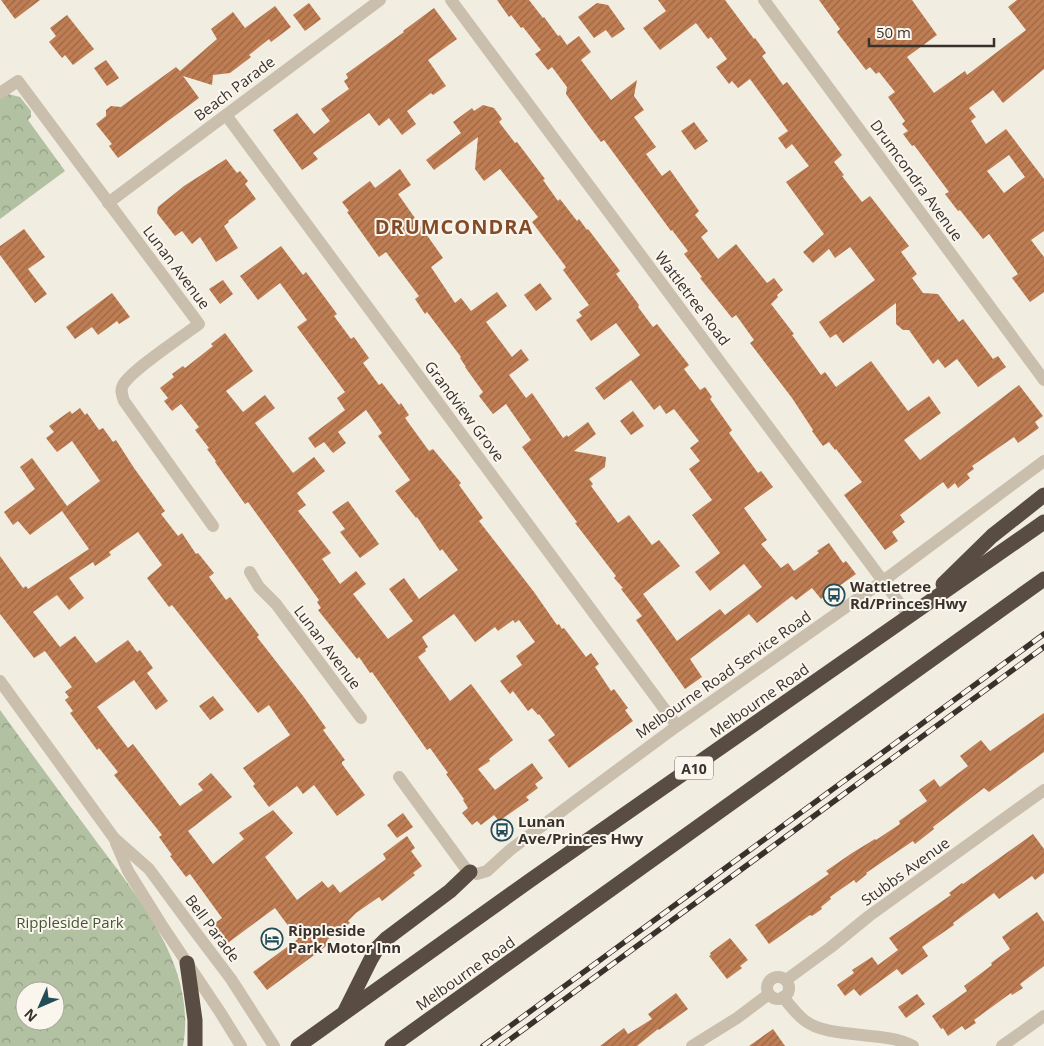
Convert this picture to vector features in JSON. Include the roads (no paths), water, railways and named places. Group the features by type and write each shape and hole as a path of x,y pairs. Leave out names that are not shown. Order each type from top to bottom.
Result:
{"highway":[{"path":"909,616 992,536 1044,495"},
{"name":"Melbourne Road","path":"298,1046 1044,522"},
{"name":"Melbourne Road","path":"392,1046 1044,579"},
{"path":"343,1014 378,947 459,884 470,872"},
{"path":"187,962 195,1020 195,1046"}],"street":[{"name":"Beach Parade","path":"108,203 380,0"},
{"name":"Wattletree Road","path":"451,0 909,616"},
{"name":"Drumcondra Avenue","path":"764,0 1044,380"},
{"name":"Lunan Avenue","path":"0,93 18,81 199,324 130,375 121,387 124,400 213,526"},
{"name":"Grandview Grove","path":"226,115 677,726"},
{"name":"Melbourne Road Service Road","path":"470,872 476,874 486,871 510,850 677,726 883,581 1044,461"},
{"name":"Lunan Avenue","path":"250,572 259,587 276,604 361,718"},
{"name":"Bell Parade","path":"0,681 114,838 149,869 231,979 274,1046"},
{"path":"399,776 470,872"},
{"name":"Stubbs Avenue","path":"786,980 832,947 869,916 1044,790"},
{"name":"Bell Parade","path":"114,838 128,871 241,1046"},
{"path":"779,977 786,980 789,988 783,997 776,998 769,994 767,986 772,979 779,977"},
{"path":"692,1046 737,1018 769,994"},
{"path":"783,997 805,1021 818,1028 894,1040 913,1046"},
{"path":"1002,1046 1044,1016"}],"railway":[{"path":"483,1046 1044,634"},
{"path":"501,1046 1044,647"}],"place":[{"name":"Wattletree Rd/Princes Hwy","path":"834,595"},
{"name":"Lunan Ave/Princes Hwy","path":"502,830"},
{"name":"Rippleside Park Motor Inn","path":"272,939"}],"district":[{"name":"DRUMCONDRA","path":"454,226"}],"park label":[{"name":"Rippleside Park","path":"70,922"}]}
